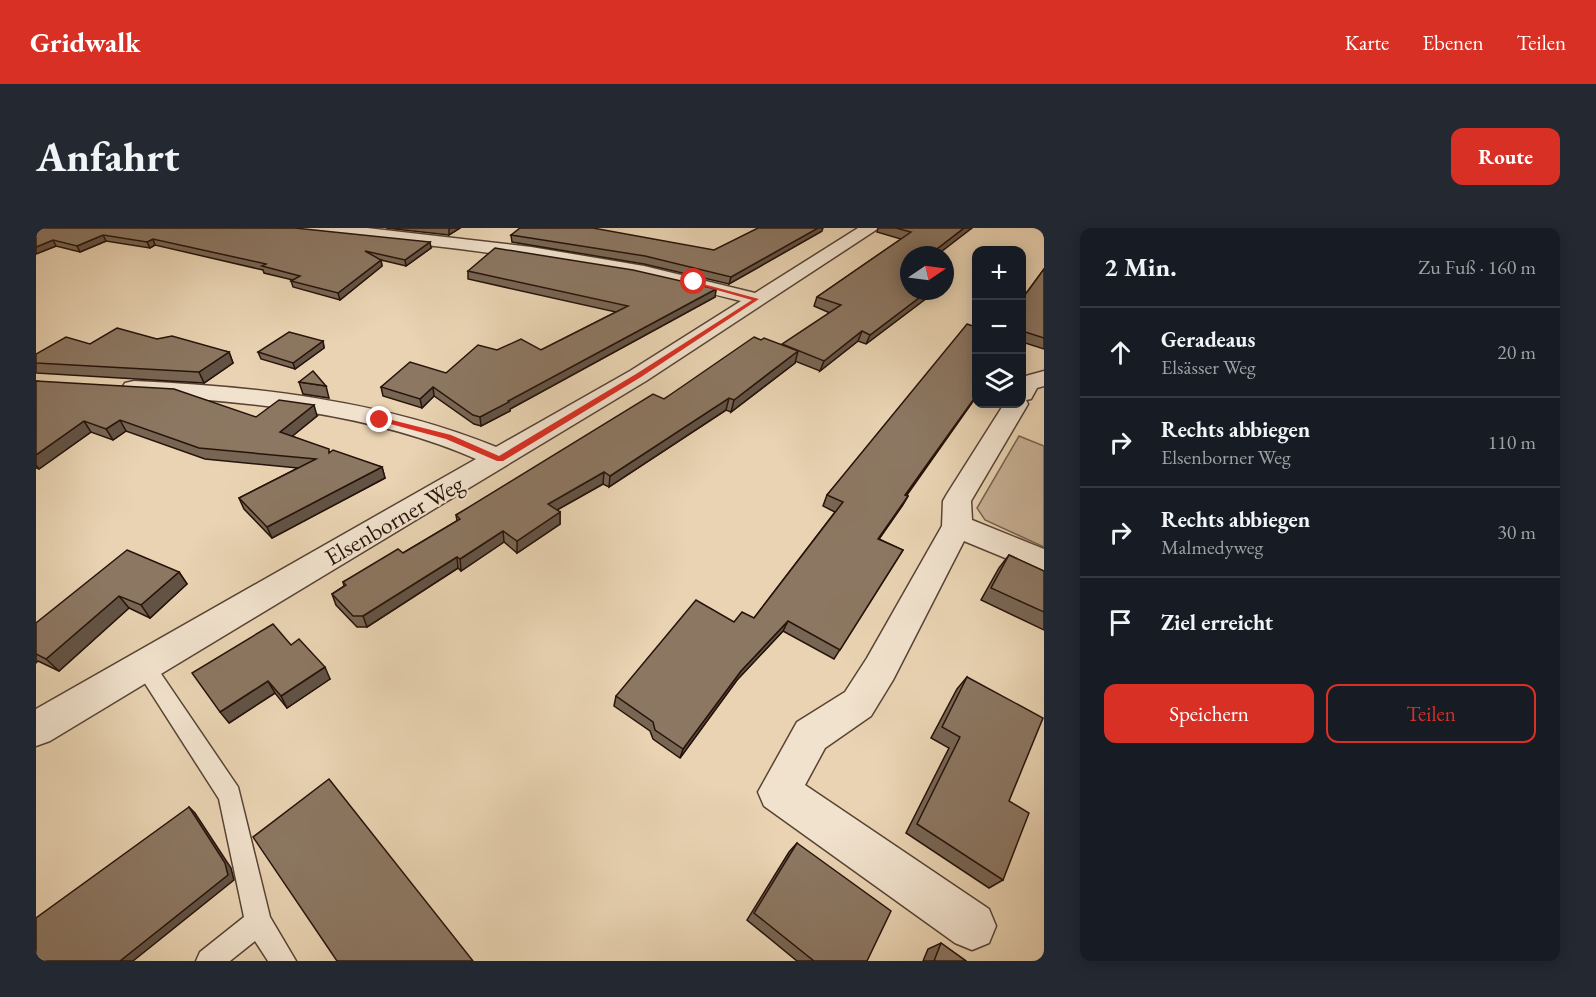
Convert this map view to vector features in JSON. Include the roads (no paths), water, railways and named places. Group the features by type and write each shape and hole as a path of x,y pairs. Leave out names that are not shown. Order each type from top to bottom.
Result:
{"street":[{"path":"302,228 501,247 623,267 694,282 756,299"},
{"name":"Elsenborner Weg","path":"36,729 500,459 638,376 870,228"},
{"path":"1026,387 1028,383 1044,378"},
{"path":"106,386 198,391 296,403 448,437 500,459"},
{"path":"972,926 779,792 811,735 858,704 880,669 957,526 957,501 1014,408"},
{"path":"957,526 1044,562"}],"lane":[{"path":"144,665 230,795 258,922 283,961"},
{"path":"209,961 258,922"}]}
